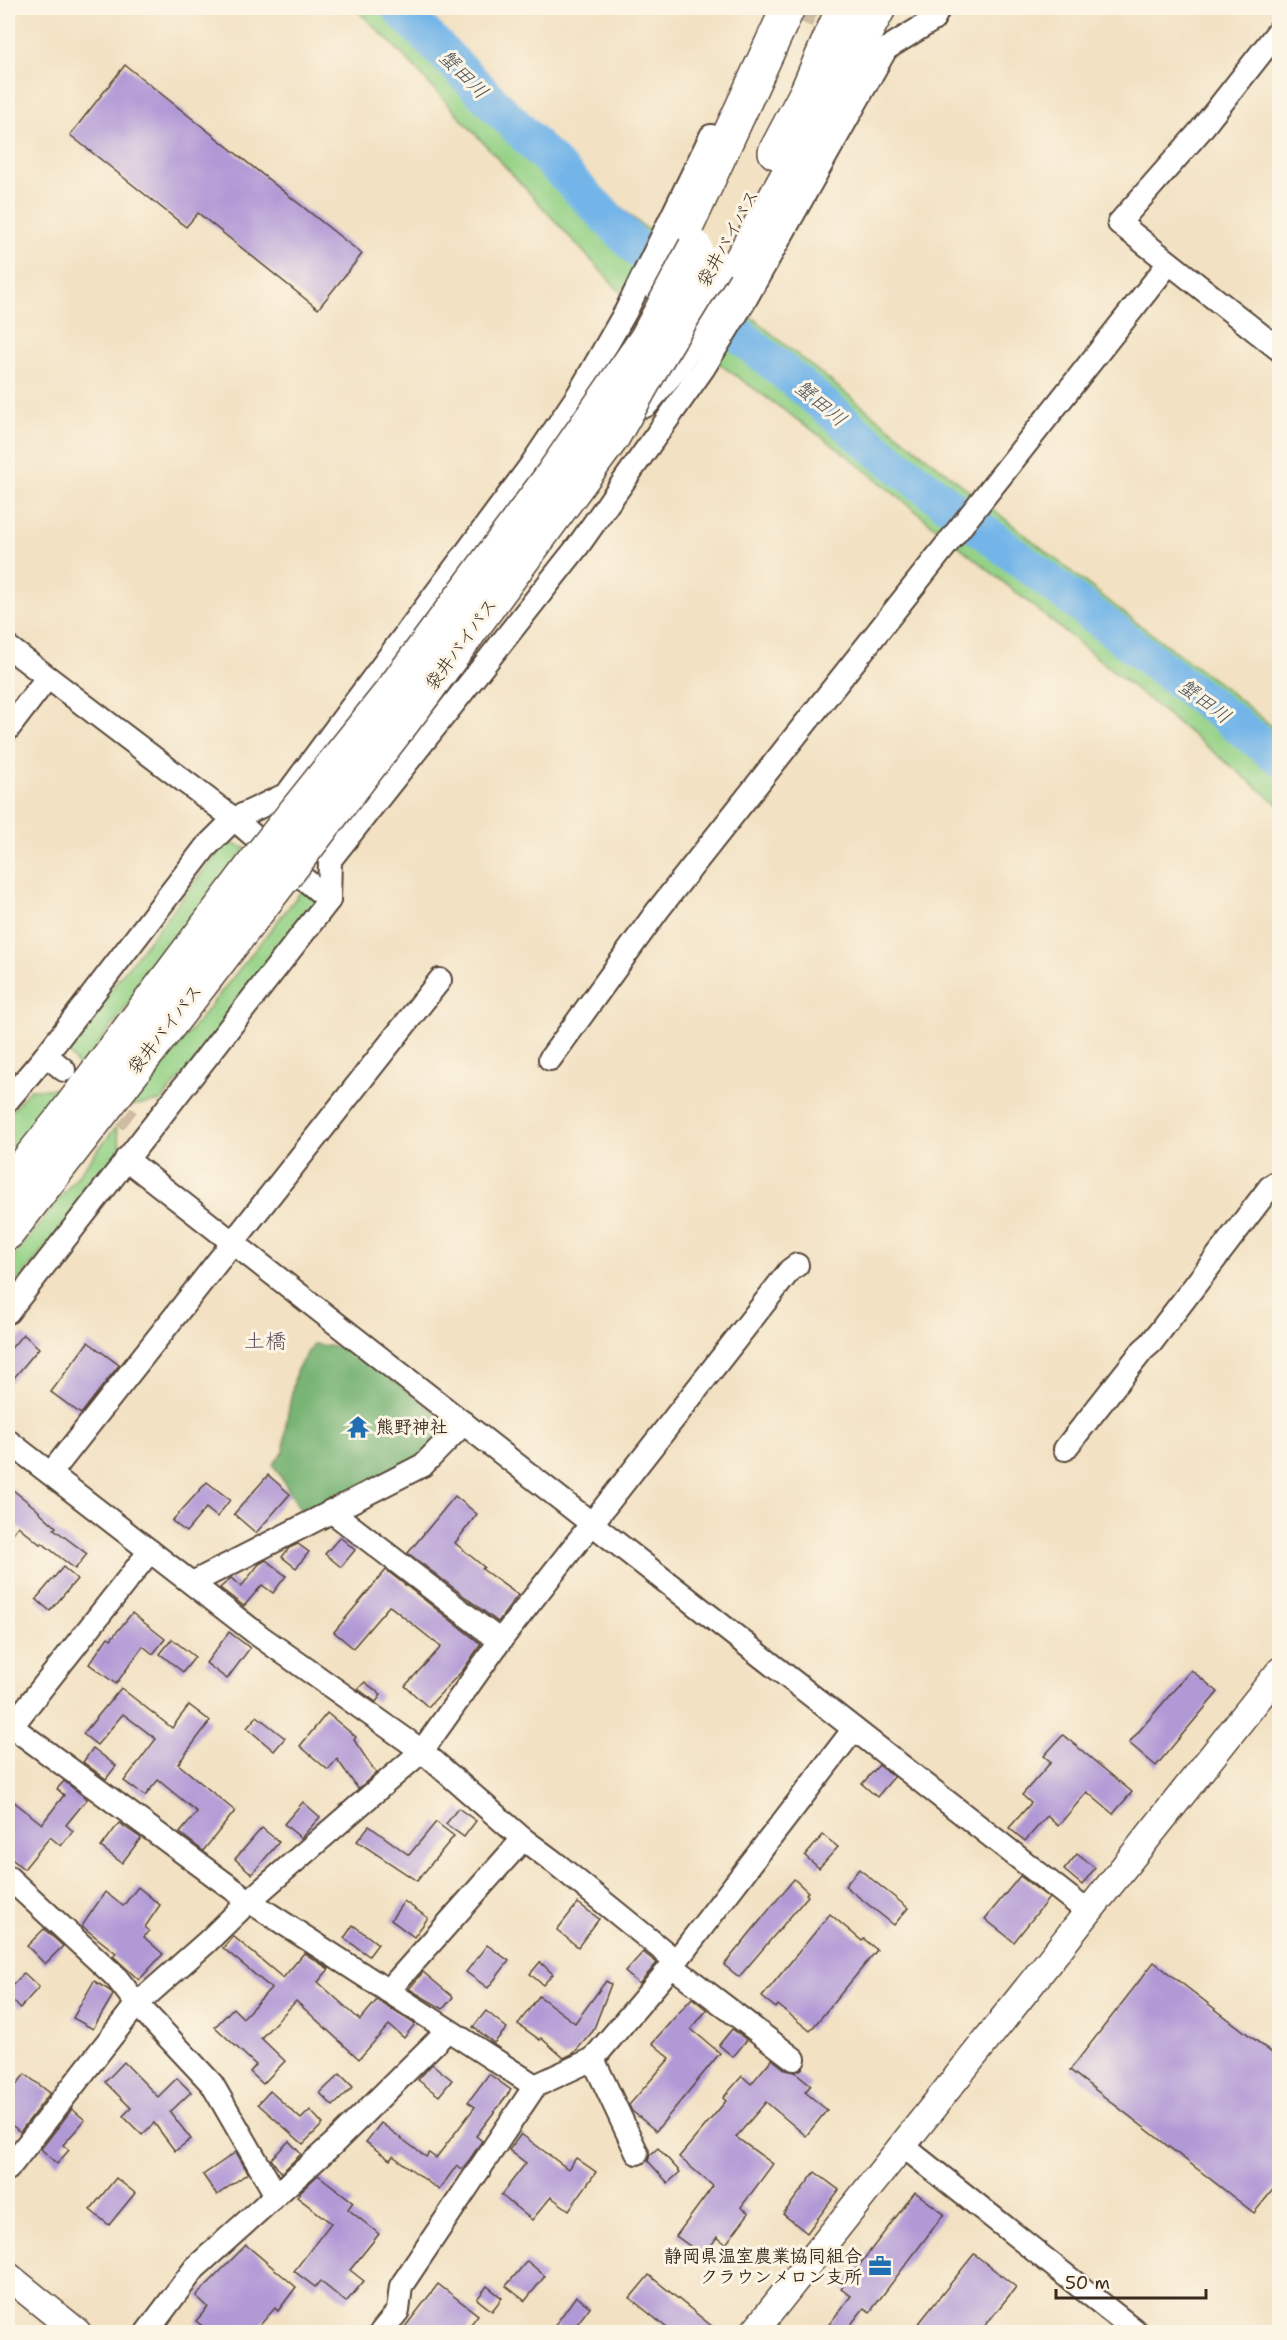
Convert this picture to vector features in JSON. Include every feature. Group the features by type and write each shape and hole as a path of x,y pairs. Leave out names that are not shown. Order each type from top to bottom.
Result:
{"highway":[{"path":"705,261 788,8"},
{"name":"袋井バイパス","path":"705,261 718,203 807,8"},
{"name":"袋井バイパス","path":"8,1233 413,709 601,428 657,359 705,261 806,93 843,8"},
{"path":"601,428 705,261 879,8"},
{"name":"袋井バイパス","path":"8,1185 259,857 390,693 552,475 601,428"}],"street":[{"path":"8,1312 126,1159 138,1127 329,900 330,860 578,546 703,369 705,261 771,8"},
{"path":"8,1100 46,1055 205,848 234,819 286,794 531,465 578,394 634,294 705,261 886,49 933,20 939,8"},
{"path":"1280,29 1200,131 1119,223 1280,350"},
{"path":"550,1059 658,910 1169,263"},
{"path":"8,647 234,819 329,900"},
{"path":"8,729 47,678"},
{"path":"51,1473 440,980"},
{"path":"46,1055 64,1070"},
{"path":"126,1159 1088,1912"},
{"path":"1065,1449 1143,1350 1151,1343 1270,1187 1280,1180"},
{"path":"8,2169 137,2004 249,1901 422,1751 500,1641 790,1270 797,1265"},
{"path":"194,1582 423,1465 464,1423"},
{"path":"8,1441 150,1551 194,1582 261,1637 422,1751 523,1839 794,2059"},
{"path":"331,1510 500,1641"},
{"path":"150,1551 9,1729 249,1901 535,2086"},
{"path":"754,2332 1280,1671"},
{"path":"381,2332 398,2311 401,2286 535,2086 593,2059 674,1963 854,1729"},
{"path":"388,1991 523,1839"},
{"path":"8,1877 116,1977 137,2004 212,2084 276,2195"},
{"path":"147,2332 195,2268 333,2144 448,2030"},
{"path":"593,2059 638,2153"},
{"path":"903,2145 1137,2332"},
{"path":"8,2276 77,2332"}],"green space":[{"path":"355,8 414,8 624,210 785,345 1129,617 1225,688 1279,732 1279,805 840,450 624,296 401,53"},
{"path":"226,842 246,848 80,1069 65,1047"},
{"path":"307,884 324,906 161,1101 131,1106"},
{"path":"30,1089 67,1089 8,1161 8,1116"},
{"path":"116,1127 122,1153 8,1294 8,1264"},
{"path":"313,1344 352,1349 437,1414 442,1446 334,1505 301,1511 273,1464 284,1452 286,1423 296,1371"}],"building":[{"path":"125,65 362,254 318,309 198,213 186,227 70,135"},
{"path":"23,1334 39,1348 8,1385 8,1352"},
{"path":"88,1342 119,1365 81,1414 51,1392"},
{"path":"268,1475 290,1494 256,1533 234,1514"},
{"path":"207,1482 230,1500 217,1517 206,1508 186,1532 172,1521"},
{"path":"8,1486 56,1527 54,1529 87,1554 75,1569 18,1526 8,1540"},
{"path":"455,1496 477,1514 455,1543 484,1567 482,1569 518,1595 498,1622 408,1553"},
{"path":"340,1537 355,1550 341,1567 325,1554"},
{"path":"298,1544 309,1552 296,1568 282,1557 289,1548"},
{"path":"266,1560 286,1576 273,1593 262,1585 244,1606 220,1588 231,1578 241,1587 259,1564"},
{"path":"63,1567 77,1579 50,1611 36,1599"},
{"path":"386,1570 481,1644 463,1670 428,1707 405,1686 441,1647 391,1607 389,1606 353,1648 334,1632"},
{"path":"132,1613 165,1639 153,1654 143,1646 116,1684 89,1664 108,1637 111,1639"},
{"path":"229,1632 250,1648 227,1679 206,1663"},
{"path":"172,1639 195,1657 183,1672 160,1654"},
{"path":"1191,1670 1218,1692 1156,1766 1129,1743"},
{"path":"365,1682 381,1695 376,1702 358,1689"},
{"path":"121,1688 172,1728 189,1705 210,1721 178,1764 235,1811 203,1851 180,1833 197,1812 158,1780 145,1796 124,1781 156,1739 123,1714 97,1745 83,1734"},
{"path":"327,1713 356,1737 354,1740 376,1773 358,1789 337,1759 328,1770 300,1746"},
{"path":"257,1716 285,1738 274,1751 247,1728"},
{"path":"1063,1735 1132,1792 1113,1814 1087,1792 1058,1826 1047,1816 1025,1841 1009,1828 1031,1803 1022,1795 1051,1762 1044,1756"},
{"path":"93,1748 116,1766 106,1779 83,1762"},
{"path":"879,1765 894,1777 877,1797 862,1784"},
{"path":"64,1781 87,1799 66,1825 73,1831 61,1846 50,1837 24,1869 8,1856 8,1797 42,1824 64,1795 57,1789"},
{"path":"303,1802 320,1817 301,1838 284,1824"},
{"path":"458,1808 476,1821 464,1837 446,1824"},
{"path":"436,1822 454,1836 417,1881 357,1841 369,1826 409,1855"},
{"path":"119,1823 141,1838 122,1863 101,1847"},
{"path":"262,1828 279,1842 252,1874 235,1859"},
{"path":"823,1835 838,1847 819,1868 805,1856"},
{"path":"1077,1854 1095,1868 1082,1885 1064,1870"},
{"path":"859,1869 908,1908 894,1925 845,1886"},
{"path":"1020,1876 1049,1898 1014,1942 985,1919"},
{"path":"794,1879 808,1892 806,1894 808,1896 739,1977 724,1965"},
{"path":"138,1887 160,1905 145,1927 149,1931 144,1937 163,1954 139,1980 113,1956 116,1953 82,1926 105,1892 123,1906"},
{"path":"404,1901 428,1918 414,1937 391,1920"},
{"path":"578,1903 599,1919 578,1947 557,1930"},
{"path":"830,1914 862,1941 864,1939 877,1950 810,2031 778,2005 776,2008 762,1997"},
{"path":"353,1925 378,1944 369,1956 344,1938"},
{"path":"44,1929 63,1946 45,1964 27,1946"},
{"path":"233,1936 283,1978 304,1953 329,1969 318,1982 360,2020 377,2000 415,2024 404,2038 389,2025 359,2059 296,2001 261,2038 285,2061 263,2084 250,2072 256,2065 215,2027 233,2008 243,2018 271,1988 223,1948"},
{"path":"487,1945 509,1961 488,1988 466,1972"},
{"path":"643,1952 657,1963 639,1984 625,1972"},
{"path":"540,1962 553,1974 543,1985 530,1974"},
{"path":"1154,1962 1280,2059 1280,2181 1254,2213 1070,2070"},
{"path":"423,1972 453,1997 443,2009 409,1989"},
{"path":"24,1973 39,1987 20,2008 8,1996 8,1990"},
{"path":"94,1981 113,1995 93,2029 73,2018"},
{"path":"606,1981 611,1984 593,2031 574,2053 564,2058 541,2038 540,2040 518,2024 539,1996 575,2023"},
{"path":"692,1998 707,2010 691,2029 720,2053 656,2131 632,2111 629,2105 670,2058 652,2043"},
{"path":"486,2011 507,2028 494,2043 473,2027"},
{"path":"732,2029 747,2040 733,2057 719,2045"},
{"path":"772,2059 786,2070 795,2072 811,2085 805,2092 827,2110 806,2136 766,2102 736,2137 773,2164 741,2207 749,2213 726,2244 717,2237 704,2256 676,2236 713,2186 679,2157 726,2101 723,2098 742,2076 751,2084"},
{"path":"124,2062 158,2097 177,2078 191,2092 170,2112 191,2139 175,2151 154,2123 142,2135 123,2116 131,2108 105,2082"},
{"path":"432,2064 452,2080 439,2096 418,2080"},
{"path":"25,2074 50,2093 20,2132 8,2122 8,2095"},
{"path":"340,2074 353,2087 333,2106 320,2093"},
{"path":"489,2074 511,2090 476,2136 482,2141 470,2159 462,2169 457,2165 439,2190 393,2156 390,2160 366,2142 381,2123 426,2157 429,2153 436,2158 475,2107 468,2102"},
{"path":"270,2091 301,2119 310,2110 323,2124 303,2144 258,2104"},
{"path":"72,2109 85,2120 63,2145 69,2150 57,2164 41,2149"},
{"path":"521,2134 568,2169 576,2158 596,2172 569,2210 551,2197 532,2220 501,2195 526,2163 509,2150"},
{"path":"289,2141 301,2154 281,2173 271,2159"},
{"path":"658,2148 680,2172 668,2183 648,2161 650,2155"},
{"path":"236,2152 248,2173 217,2195 203,2175"},
{"path":"815,2172 839,2190 807,2233 783,2214"},
{"path":"318,2175 353,2202 348,2209 379,2234 350,2270 364,2281 346,2302 320,2281 315,2287 294,2271 331,2223 297,2197"},
{"path":"116,2178 135,2193 109,2225 90,2210"},
{"path":"915,2192 944,2214 870,2312 864,2308 845,2332 823,2332 851,2296 841,2289"},
{"path":"246,2245 296,2287 278,2311 275,2308 254,2332 210,2332 196,2321 208,2307 196,2296"},
{"path":"974,2254 1016,2287 980,2332 912,2332"},
{"path":"527,2261 545,2276 525,2301 506,2286"},
{"path":"649,2275 719,2332 672,2332 630,2298"},
{"path":"438,2284 478,2315 465,2332 401,2332"},
{"path":"487,2286 502,2298 492,2311 477,2299"},
{"path":"576,2296 590,2307 571,2332 565,2332 555,2325"}],"waterway":[{"name":"蟹田川","path":"399,8 648,259 885,456 1280,758"}],"tunnel":[{"path":"796,8 847,31"},
{"path":"98,1096 130,1121"}],"place":[{"name":"熊野神社","path":"358,1427"},
{"name":"静岡県温室農業協同組合 クラウンメロン支所","path":"880,2266"}],"district":[{"name":"土橋","path":"265,1341"}]}
